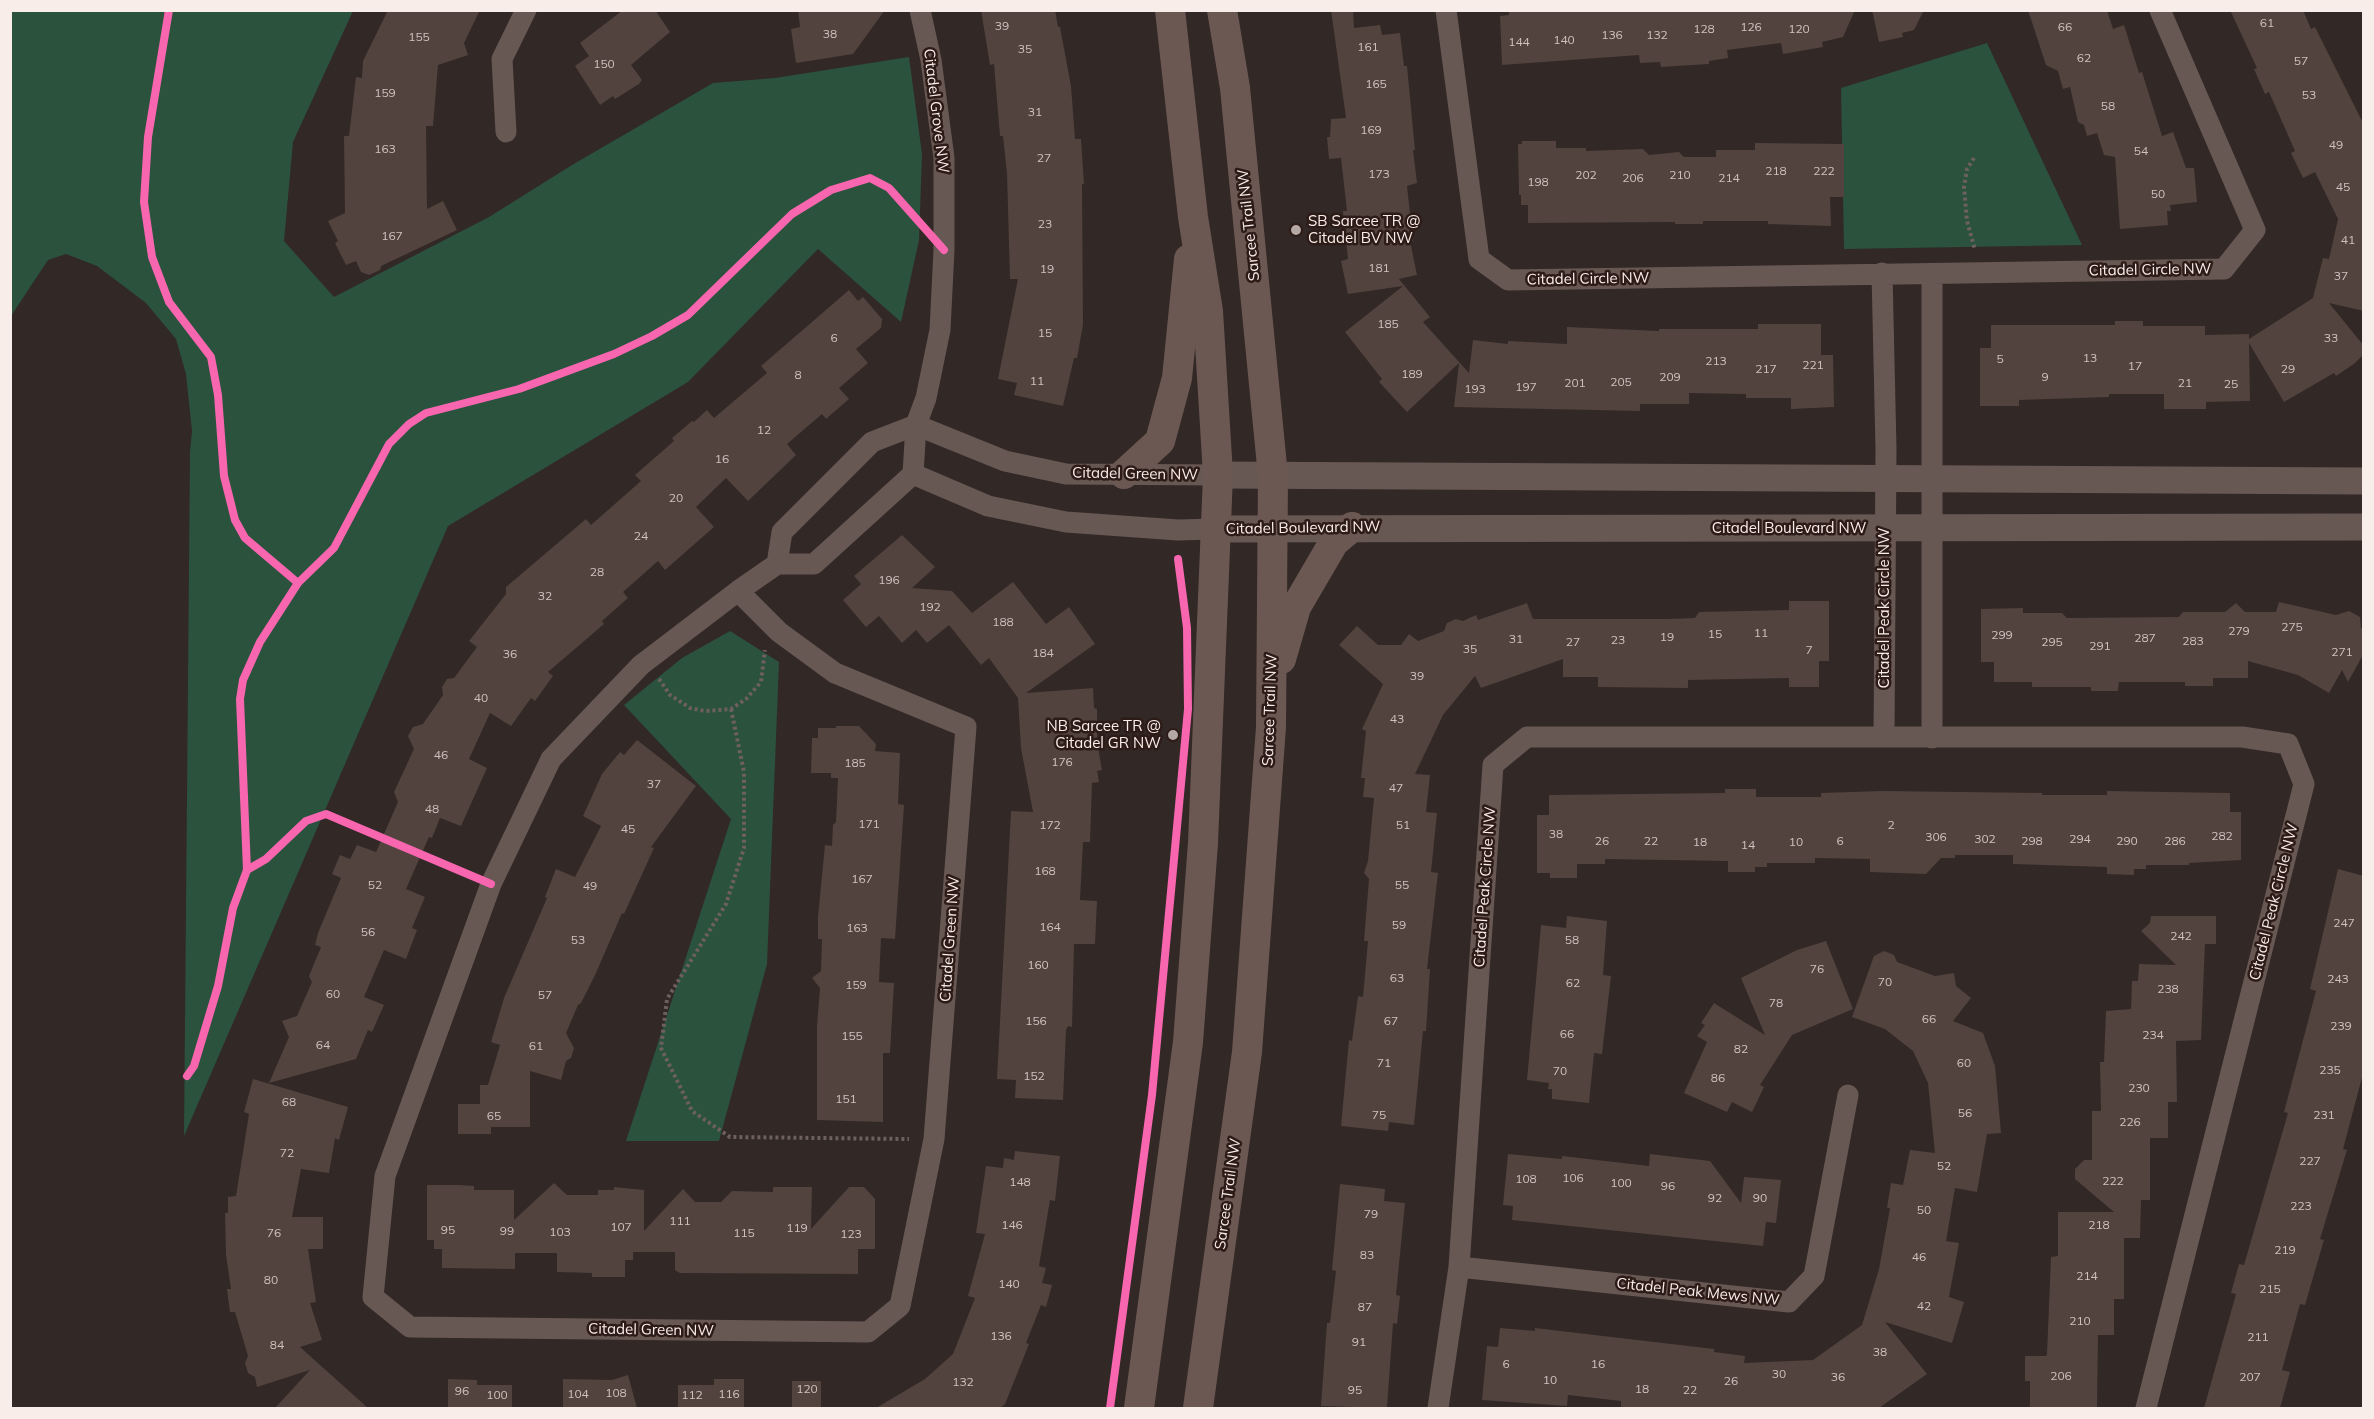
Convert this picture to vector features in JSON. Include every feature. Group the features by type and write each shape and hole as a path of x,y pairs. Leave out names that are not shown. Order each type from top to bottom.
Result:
{"main road":[{"path":"1139,1408 1188,1042 1203,843 1218,475 1208,311 1193,217 1170,10"},
{"name":"Sarcee Trail NW","path":"1198,1408 1247,1052 1264,847 1271,690 1273,476 1235,88 1222,10"},
{"path":"1124,474 1160,441 1177,378 1193,217"},
{"path":"1271,690 1296,607 1334,542 1352,527"}],"street":[{"path":"506,132 502,59 526,10"},
{"name":"Citadel Grove NW","path":"916,424 926,398 940,330 944,250 944,158 931,60 920,10"},
{"name":"Citadel Circle NW","path":"1446,10 1479,259 1508,280 2224,269 2255,230 2160,10"},
{"path":"1882,273 1885,481"},
{"path":"1932,274 1932,738"},
{"path":"916,424 913,474 814,564 777,564 782,532 855,458 872,442 916,424"},
{"name":"Citadel Green NW","path":"916,424 1005,461 1066,474 1218,475"},
{"path":"913,474 988,506 1066,522 1178,530 1215,529"},
{"path":"1218,475 1885,481 2364,481"},
{"name":"Citadel Peak Circle NW","path":"1884,736 1885,481"},
{"name":"Citadel Boulevard NW","path":"1215,529 1352,527 1932,530 2364,527"},
{"name":"Citadel Green NW","path":"738,591 779,632 835,673 966,727 934,1139 900,1306 868,1332 410,1327 373,1297 385,1176 490,884 551,759 641,665 738,591 777,564"},
{"name":"Citadel Peak Circle NW","path":"1438,1408 1459,1267 1493,765 1527,737 2242,737 2288,744 2304,784 2146,1408"},
{"name":"Citadel Peak Mews NW","path":"1459,1267 1789,1302 1814,1276 1848,1095"}],"path":[{"path":"1974,158 1968,168 1964,187 1967,221 1975,250"},
{"path":"658,679 670,695 690,708 705,711 731,709 746,699 761,682 765,650"},
{"path":"731,709 744,772 744,848 726,904 667,999 661,1048 692,1111 730,1137 934,1139"}],"green space":[{"path":"11,10 353,11 293,142 284,241 334,297 489,217 572,165 713,83 775,78 909,57 922,154 919,240 901,322 818,249 688,382 448,526 184,1136 192,431 186,374 176,339 146,303 97,266 66,254 48,260 11,316"},
{"path":"1987,43 2082,245 1844,249 1841,88"},
{"path":"730,631 779,662 767,964 719,1141 626,1141 731,819 624,705 682,658"}],"building":[{"path":"388,10 480,10 464,43 468,55 438,65 433,126 426,126 427,209 443,201 457,230 381,266 380,270 369,275 361,272 356,261 346,265 335,243 338,241 328,221 345,213 344,136 349,136 356,77 362,78 363,61"},
{"path":"623,10 655,10 670,32 631,65 642,80 639,84 615,99 613,96 600,105 575,66 589,56 580,43"},
{"path":"798,10 885,10 853,54 796,63 791,29 800,27"},
{"path":"981,10 1055,10 1058,27 1060,27 1071,86 1075,139 1081,139 1084,184 1082,184 1083,325 1077,358 1074,358 1063,406 1014,395 1017,383 998,379 1018,279 1010,279 1007,173 1003,136 1000,136 994,64 990,65"},
{"path":"1331,10 1353,10 1354,28 1380,25 1382,35 1400,33 1404,66 1407,66 1415,150 1413,150 1417,183 1407,186 1413,241 1410,241 1417,275 1399,279 1430,317 1423,322 1469,373 1473,340 1508,344 1508,341 1567,344 1567,327 1659,331 1659,329 1758,329 1758,324 1821,324 1821,355 1833,355 1834,407 1791,409 1791,398 1746,398 1746,394 1689,393 1689,404 1640,404 1640,411 1454,407 1459,363 1407,412 1379,382 1382,379 1345,332 1403,286 1348,294 1341,261 1348,259 1343,211 1347,211 1341,158 1329,159 1327,137 1330,137 1331,119 1346,118"},
{"path":"1509,10 1855,10 1843,37 1822,42 1823,47 1783,54 1781,43 1727,50 1728,58 1709,61 1709,64 1661,67 1660,62 1640,63 1639,55 1502,65 1500,16 1509,15"},
{"path":"1872,10 1924,10 1914,30 1902,33 1903,37 1879,42"},
{"path":"2028,10 2107,10 2113,29 2124,25 2139,73 2142,72 2162,136 2173,132 2186,168 2194,168 2197,202 2170,205 2171,211 2167,211 2168,225 2120,229 2115,157 2104,155 2097,133 2087,136 2084,125 2078,122 2070,87 2063,89 2058,71 2046,65"},
{"path":"2230,10 2303,10 2311,29 2315,27 2364,125 2364,311 2329,303 2364,346 2364,354 2336,376 2334,373 2284,402 2249,343 2250,401 2206,402 2206,409 2164,409 2164,394 2109,394 2109,397 2019,400 2019,406 1980,406 1980,348 1991,348 1991,325 2115,325 2115,321 2143,321 2143,326 2205,326 2205,335 2249,334 2249,339 2313,298 2323,258 2329,259 2338,219 2315,172 2303,178 2291,153 2295,151 2269,92 2265,94 2254,69 2257,68"},
{"path":"1522,141 1556,141 1556,148 1586,148 1586,151 1643,149 1649,155 1679,152 1684,157 1716,157 1716,150 1755,150 1755,143 1844,144 1844,197 1830,197 1831,226 1768,224 1768,221 1703,221 1703,224 1675,224 1675,222 1528,223 1528,205 1521,205 1521,195 1519,195 1518,144 1522,144"},
{"path":"849,290 858,301 863,297 882,319 881,328 856,349 868,363 839,388 849,399 826,419 822,414 787,444 796,455 748,501 726,478 696,507 714,527 665,570 658,561 623,592 628,598 602,621 604,624 548,672 553,676 535,701 531,698 511,726 490,713 469,759 487,768 461,826 440,818 432,838 429,837 406,889 425,897 412,928 417,930 406,959 384,950 364,997 384,1005 372,1032 368,1030 356,1059 269,1083 289,1037 282,1021 297,1016 312,982 309,976 321,947 315,945 318,933 341,878 332,874 340,855 350,859 357,845 376,852 398,802 394,792 414,749 408,736 413,727 423,724 443,695 442,687 447,679 454,678 477,647 469,641 506,594 506,587 586,519 591,525 641,481 635,475 674,441 672,438 692,421 694,422 707,410 714,418 767,373 761,366"},
{"path":"902,535 935,567 912,588 952,591 972,613 1013,582 1046,624 1069,607 1095,644 1026,693 1093,688 1094,708 1097,709 1097,742 1102,770 1097,771 1099,782 1092,783 1090,842 1083,842 1080,900 1097,901 1095,944 1074,944 1072,1027 1068,1026 1066,1030 1063,1100 1015,1098 1016,1080 997,1079 1011,811 1033,812 1021,748 1018,698 989,658 981,665 949,625 927,643 916,630 902,643 879,616 866,627 843,600 861,584 854,576"},
{"path":"1789,601 1829,601 1829,661 1819,661 1819,687 1789,687 1789,678 1688,680 1688,688 1598,687 1598,677 1563,677 1563,659 1481,688 1475,676 1443,715 1415,774 1430,775 1426,812 1437,813 1431,872 1438,873 1427,969 1430,969 1426,1031 1423,1031 1414,1125 1389,1122 1388,1131 1341,1126 1349,1040 1352,1041 1358,996 1363,997 1368,941 1364,941 1369,879 1364,873 1368,861 1374,798 1363,797 1365,778 1361,778 1366,731 1362,729 1383,684 1339,645 1357,626 1378,645 1401,645 1409,634 1418,641 1444,631 1447,623 1456,619 1463,621 1476,615 1478,620 1527,603 1533,619 1667,619 1695,618 1699,612 1789,610"},
{"path":"2279,602 2336,615 2349,611 2360,617 2361,628 2364,629 2364,653 2348,682 2342,670 2329,693 2298,675 2248,661 2248,678 2213,678 2213,686 2185,686 2185,682 2119,682 2118,691 2091,691 2091,687 2032,687 2032,682 1994,682 1994,662 1981,662 1981,609 2023,608 2023,613 2062,613 2067,618 2179,617 2183,612 2225,612 2236,603 2245,612 2276,612"},
{"path":"836,726 859,726 876,744 875,751 900,753 898,804 904,805 895,939 881,938 879,982 894,983 890,1053 883,1053 883,1122 817,1120 817,1026 820,988 812,978 821,971 822,939 818,939 818,917 825,845 832,846 833,825 836,822 838,778 831,778 831,773 811,773 812,738 818,738 818,728 836,728"},
{"path":"637,740 696,786 651,847 654,848 624,914 622,913 596,973 578,1005 566,1033 574,1048 571,1058 566,1061 561,1080 530,1071 530,1127 491,1127 491,1134 458,1134 458,1104 480,1104 480,1085 488,1085 500,1045 491,1042 504,998 547,898 545,897 556,869 575,877 601,826 583,816 602,774 620,752 624,755"},
{"path":"1725,789 1756,789 1756,797 1821,797 1821,793 1882,791 2042,793 2042,795 2107,795 2107,791 2230,793 2230,812 2241,812 2241,860 2189,863 2189,865 2146,865 2146,869 2134,869 2134,875 2107,874 2107,867 2013,864 2013,855 1955,855 1955,858 1941,858 1926,874 1870,872 1870,859 1815,858 1815,863 1767,863 1767,867 1755,867 1755,872 1728,872 1728,861 1605,859 1605,864 1577,864 1577,878 1550,878 1550,873 1537,873 1537,815 1549,815 1549,795 1725,793"},
{"path":"2338,869 2364,876 2364,1070 2343,1149 2347,1150 2320,1239 2324,1240 2305,1305 2300,1304 2282,1370 2290,1372 2280,1408 2204,1408 2236,1294 2231,1293 2239,1264 2244,1265 2288,1113 2284,1112 2316,991 2310,989"},
{"path":"1567,916 1607,921 1603,975 1611,976 1602,1054 1594,1053 1589,1103 1552,1099 1552,1089 1548,1089 1549,1083 1527,1080 1541,925 1566,928"},
{"path":"2151,916 2216,916 2216,944 2205,944 2201,1040 2176,1041 2177,1102 2168,1102 2168,1138 2150,1138 2150,1200 2141,1200 2140,1238 2124,1238 2124,1299 2114,1299 2114,1335 2098,1335 2097,1408 2030,1408 2030,1381 2025,1381 2025,1356 2046,1356 2047,1354 2051,1257 2058,1256 2058,1212 2114,1212 2075,1179 2075,1169 2084,1160 2092,1160 2092,1111 2101,1111 2100,1062 2104,1062 2106,1011 2131,1009 2132,981 2138,981 2139,964 2176,965 2141,931 2150,923"},
{"path":"1826,941 1853,1009 1792,1035 1760,1085 1764,1087 1752,1112 1732,1102 1727,1112 1684,1093 1707,1042 1697,1036 1705,1025 1701,1023 1714,1003 1765,1035 1741,978 1797,950"},
{"path":"1884,951 1894,955 1897,962 1935,976 1954,973 1956,986 1971,998 1953,1021 1983,1033 1995,1066 2001,1133 1987,1134 1977,1192 1955,1188 1946,1241 1959,1243 1949,1297 1964,1302 1952,1343 1885,1322 1927,1374 1879,1408 1621,1408 1621,1401 1568,1395 1567,1406 1482,1400 1487,1346 1498,1347 1500,1328 1535,1331 1535,1328 1714,1349 1714,1352 1745,1356 1744,1363 1813,1360 1862,1325 1879,1269 1890,1208 1887,1208 1891,1183 1903,1185 1910,1150 1935,1153 1928,1083 1913,1051 1885,1029 1852,1017 1874,956"},
{"path":"253,1079 348,1107 339,1140 335,1138 329,1173 301,1169 292,1217 323,1217 323,1249 308,1249 316,1302 310,1303 322,1340 300,1347 368,1408 275,1408 310,1370 257,1387 255,1377 248,1373 245,1363 248,1356 235,1312 230,1312 227,1289 231,1289 226,1255 225,1213 228,1213 228,1197 236,1196 249,1114 244,1112"},
{"path":"1015,1151 1060,1156 1055,1201 1050,1200 1039,1266 1046,1268 1042,1283 1052,1285 1046,1307 1041,1305 1026,1343 1029,1344 1005,1404 1000,1408 876,1408 925,1379 953,1354 975,1298 968,1296 985,1234 976,1233 986,1166 1003,1168 1004,1158 1014,1160"},
{"path":"1508,1154 1562,1159 1562,1156 1649,1166 1650,1154 1710,1161 1741,1203 1744,1177 1781,1180 1776,1223 1766,1222 1763,1246 1512,1220 1513,1206 1503,1205"},
{"path":"554,1183 567,1195 598,1195 598,1190 614,1190 614,1187 644,1190 644,1231 683,1189 695,1202 721,1202 732,1191 773,1192 773,1187 812,1187 811,1229 849,1187 864,1187 875,1199 875,1249 858,1249 858,1274 680,1273 675,1270 675,1252 633,1252 633,1260 625,1260 625,1277 592,1277 592,1273 557,1272 557,1253 515,1253 515,1269 442,1268 442,1249 434,1249 434,1240 427,1240 427,1185 474,1186 474,1190 514,1190 514,1220"},
{"path":"1340,1184 1385,1189 1384,1201 1405,1203 1396,1295 1400,1296 1397,1324 1393,1323 1387,1408 1321,1406 1327,1323 1330,1323 1336,1271 1332,1270"},
{"path":"628,1375 637,1408 563,1408 563,1379 612,1380"},
{"path":"448,1379 477,1380 477,1385 512,1385 512,1408 448,1408"},
{"path":"714,1379 744,1379 744,1408 678,1408 678,1385 714,1385"},
{"path":"792,1381 821,1381 821,1408 792,1408"}],"cycle path":[{"path":"169,10 148,137 144,202 152,257 169,302 211,357 218,395 224,476 235,520 245,538 298,583"},
{"path":"187,1076 194,1066 218,986 233,908 247,870 240,699 243,680 260,642 298,583 334,548 389,444 409,424 426,413 519,389 614,354 652,336 688,315 792,214 831,190 870,178 889,188 944,250"},
{"path":"1110,1408 1152,1095 1188,709 1187,628 1178,559"},
{"path":"247,870 266,859 306,821 326,814 491,884"}],"place":[{"name":"SB Sarcee TR @ Citadel BV NW","path":"1296,230"},
{"name":"NB Sarcee TR @ Citadel GR NW","path":"1173,735"}]}
